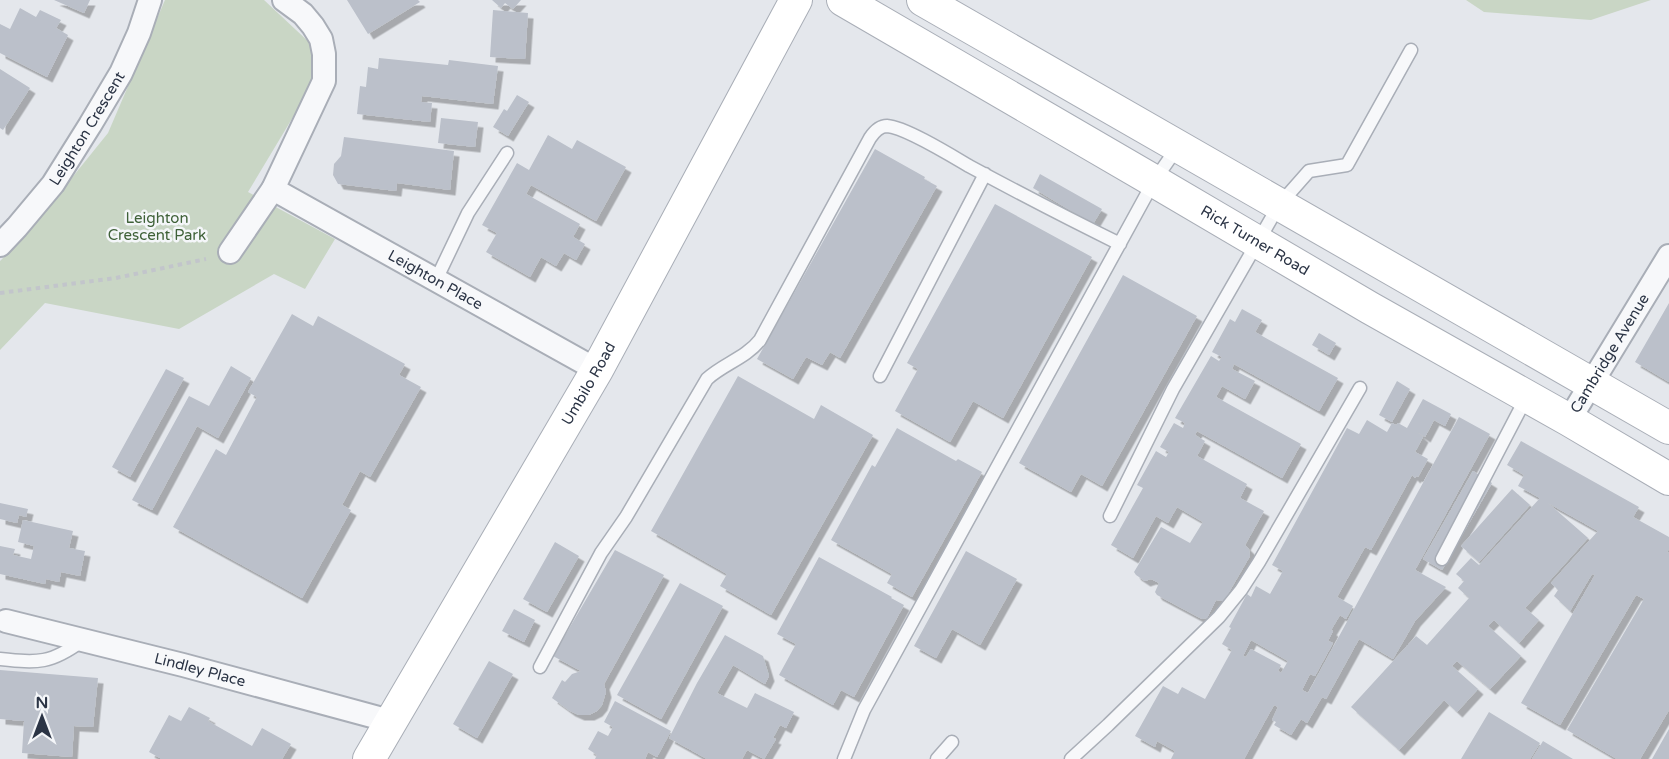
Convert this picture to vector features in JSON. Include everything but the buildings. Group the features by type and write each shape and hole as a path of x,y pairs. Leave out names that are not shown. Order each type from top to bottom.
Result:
{"main road":[{"name":"Umbilo Road","path":"369,759 597,370 796,0"},
{"name":"Rick Turner Road","path":"843,0 1370,308 1669,479"},
{"path":"923,0 1669,428"}],"street":[{"name":"Leighton Crescent","path":"0,245 53,184 90,125 121,73 139,33 150,0"},
{"path":"230,252 273,189 324,81 325,65 321,39 314,26 303,14 284,0"},
{"name":"Leighton Place","path":"273,189 597,370"},
{"name":"Cambridge Avenue","path":"1569,420 1669,256"},
{"name":"Lindley Place","path":"6,621 390,721"}],"lane":[{"path":"1110,516 1173,389 1279,205 1309,171 1347,165 1411,50"},
{"path":"540,667 601,553 626,517 707,379 747,352 760,340 875,130 888,126 923,140 1059,215 1120,244"},
{"path":"844,759 864,710 1154,181 1178,147"},
{"path":"436,280 468,213 507,153"},
{"path":"880,376 985,174"},
{"path":"1071,759 1219,617 1242,590 1360,388"},
{"path":"1442,559 1527,396"},
{"path":"0,659 38,662 67,652 83,640"},
{"path":"937,759 952,742"}],"path":[{"path":"0,293 116,278 191,263 230,252"}],"green space":[{"name":"Leighton Crescent Park","path":"165,0 264,0 311,44 316,62 314,82 248,192 335,239 305,289 274,274 179,329 45,303 0,350 0,261 25,236 108,133"},
{"path":"1466,0 1651,0 1591,20 1484,12"}]}
